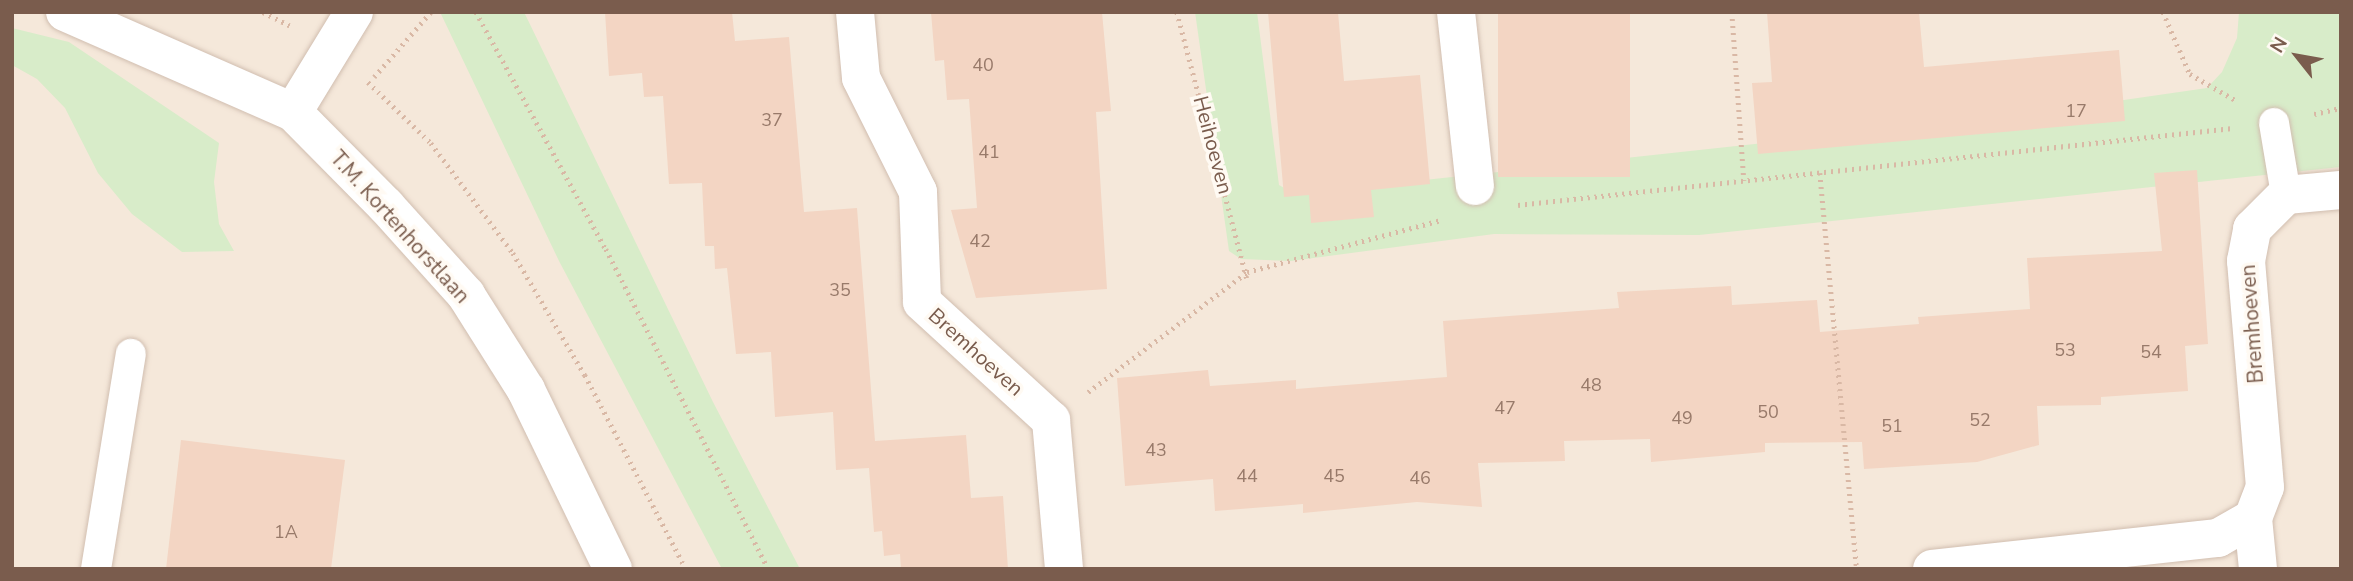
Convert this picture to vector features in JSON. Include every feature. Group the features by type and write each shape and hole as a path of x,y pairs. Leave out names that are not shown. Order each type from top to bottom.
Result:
{"street":[{"name":"T.M. Kortenhorstlaan","path":"65,12 293,112 466,295 526,390 613,569"},
{"path":"293,112 354,12"},
{"name":"Bremhoeven","path":"855,12 861,78 918,192 922,302 1051,421"},
{"path":"1456,12 1475,186"},
{"path":"2286,195 2341,190"},
{"name":"Bremhoeven","path":"2258,569 2253,518 2266,487 2246,261 2252,229 2286,195"},
{"path":"1051,421 1064,569"},
{"path":"1932,569 2218,538 2253,518"}],"lane":[{"path":"2274,123 2286,195"},
{"path":"96,569 131,354"}],"path":[{"path":"368,82 431,12"},
{"path":"476,12 606,250 768,569"},
{"name":"Heihoeven","path":"1177,12 1247,275"},
{"path":"1732,12 1744,181"},
{"path":"2163,12 2190,74 2274,123"},
{"path":"1510,206 2274,123 2341,108"},
{"path":"1820,173 1857,569"},
{"path":"1051,421 1247,275 1444,220"}],"shaded area":[{"path":"12,12 2341,12 2341,569 12,569"}],"green space":[{"path":"440,12 524,12 713,402 800,569 722,569 559,261"},
{"path":"1195,12 1257,12 1279,185 1295,194 2013,116 2207,88 2222,72 2237,38 2239,12 2341,12 2341,167 1699,235 1494,234 1291,261 1241,259 1229,251"},
{"path":"12,28 69,42 219,143 214,182 219,224 234,251 182,252 132,214 98,173 65,108 37,79 12,65"}],"building":[{"path":"605,12 732,12 735,41 789,37 804,212 857,208 875,441 966,435 971,498 1003,496 1008,569 901,569 900,554 884,556 882,531 874,532 869,468 836,470 833,412 775,417 771,352 736,354 727,268 715,269 714,246 705,246 702,183 669,184 663,96 644,97 642,73 609,76"},
{"path":"931,12 1102,12 1111,111 1096,112 1107,289 976,298 951,210 977,208 969,99 947,100 944,60 935,61"},
{"path":"1268,12 1338,12 1344,81 1420,75 1430,184 1371,190 1374,217 1311,223 1309,195 1284,197"},
{"path":"1498,12 1630,12 1630,177 1498,177"},
{"path":"1767,12 1919,12 1924,67 2119,50 2125,121 1758,154 1752,83 1772,82"},
{"path":"2197,170 2208,344 2185,346 2188,391 2101,397 2101,405 2037,406 2039,445 1977,462 1864,469 1862,442 1765,443 1765,452 1651,462 1650,439 1564,441 1565,461 1478,463 1482,507 1417,502 1303,513 1303,504 1215,511 1213,479 1125,486 1117,378 1208,370 1210,386 1296,380 1296,389 1447,377 1443,321 1619,308 1617,292 1731,286 1732,305 1817,300 1820,332 1919,324 1918,317 2030,309 2027,258 2162,251 2154,173"},
{"path":"181,440 345,460 331,569 166,569"}]}
